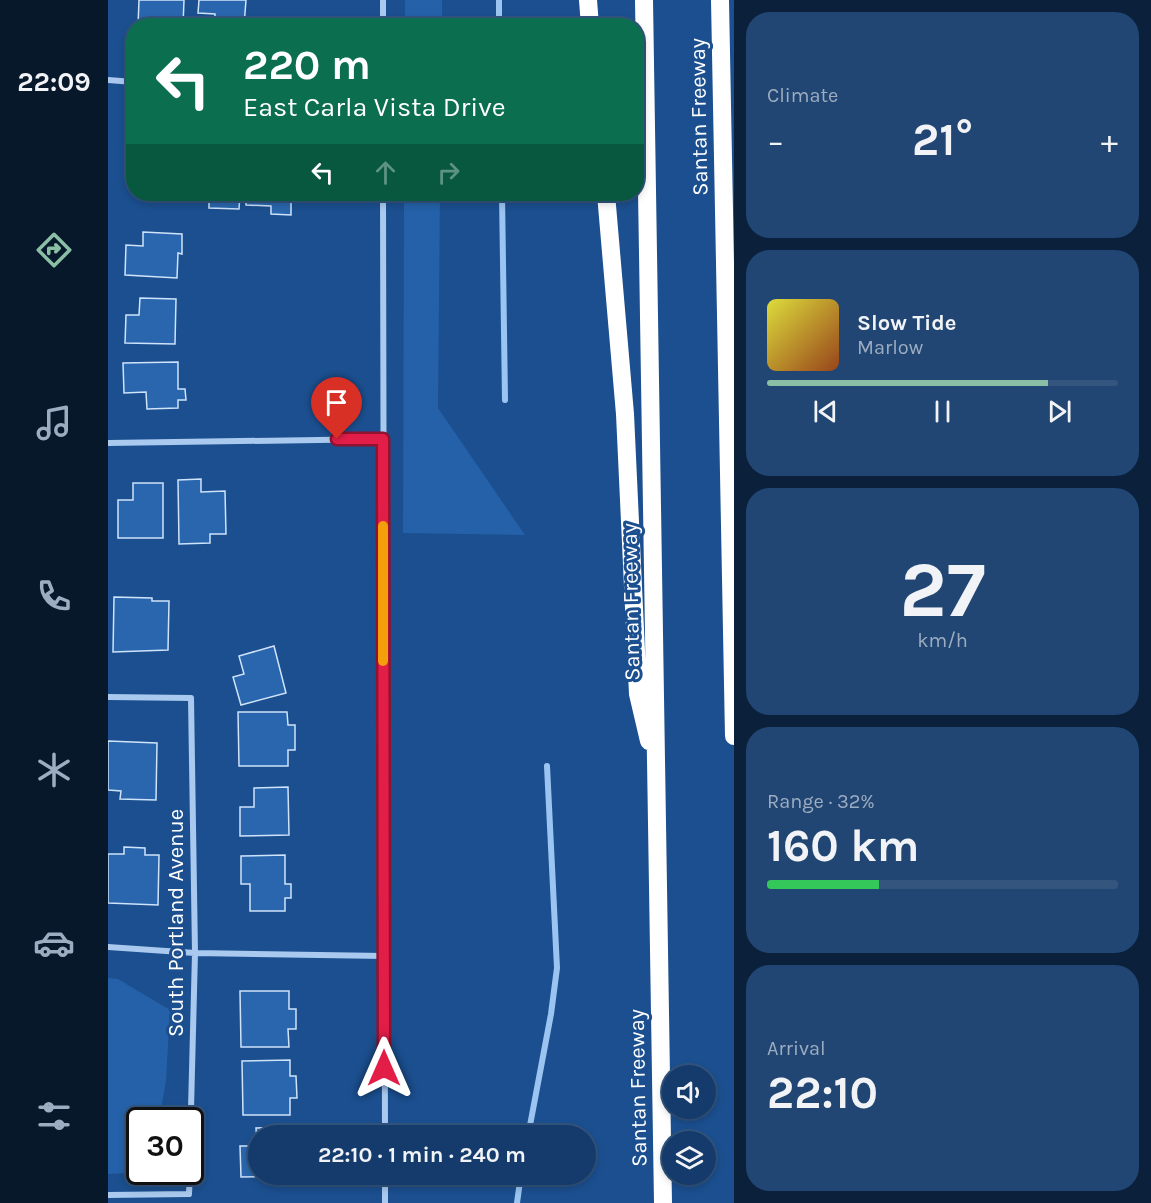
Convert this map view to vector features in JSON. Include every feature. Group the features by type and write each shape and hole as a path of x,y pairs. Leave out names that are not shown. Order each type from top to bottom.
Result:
{"highway":[{"path":"588,0 589,18"},
{"name":"Santan Freeway","path":"644,0 663,1203"},
{"name":"Santan Freeway","path":"720,0 734,736"},
{"path":"607,201 626,414 638,693 657,774"}],"street":[{"path":"383,0 383,18"},
{"path":"108,80 126,81"},
{"path":"383,201 385,1125"},
{"path":"108,443 383,439"},
{"name":"South Portland Avenue","path":"108,697 191,698 195,953 191,1107"},
{"path":"108,947 195,953 384,956"},
{"path":"108,1195 189,1194 189,1185"},
{"path":"385,1185 385,1203"}],"shaded area":[{"path":"405,0 442,0 442,18 405,18"},
{"path":"404,201 440,201 438,408 525,535 403,533"},
{"path":"108,978 118,979 170,1010 166,1081 161,1107 126,1107 126,1173 108,1174"}],"building":[{"path":"139,0 184,0 183,18 138,18"},
{"path":"199,0 246,0 245,18 215,18 215,14 198,13"},
{"path":"194,201 240,201 239,209 209,208 209,202"},
{"path":"246,201 291,201 291,215 271,214 271,206 246,205"},
{"path":"143,232 182,234 182,254 178,253 177,278 125,275 126,245 143,246"},
{"path":"140,298 176,299 175,344 125,343 126,315 139,315"},
{"path":"178,362 178,389 185,389 186,400 178,400 178,408 147,409 146,392 124,393 123,363"},
{"path":"201,479 201,492 225,491 226,534 210,534 210,543 179,544 178,480"},
{"path":"133,483 163,483 163,538 118,538 118,500 133,500"},
{"path":"114,597 169,601 168,650 113,652"},
{"path":"274,646 286,693 241,705 233,677 244,674 239,656"},
{"path":"238,712 287,712 288,725 295,725 295,750 288,750 288,766 239,766"},
{"path":"108,741 157,743 156,800 120,799 121,791 108,790"},
{"path":"288,787 289,835 240,836 240,807 254,807 254,788"},
{"path":"124,847 145,848 145,855 159,855 158,905 108,903 108,854 124,854"},
{"path":"285,855 285,884 291,884 291,898 285,898 285,911 250,911 250,884 241,884 241,856"},
{"path":"240,991 289,991 289,1009 296,1009 296,1029 288,1029 289,1047 241,1047"},
{"path":"290,1060 290,1076 296,1076 297,1098 290,1098 290,1115 243,1115 242,1061"},
{"path":"240,1146 248,1146 248,1177 241,1177"}],"waterway":[{"path":"499,0 499,18"},
{"path":"502,201 505,400"},
{"path":"530,1125 551,1014 557,968 547,766"},
{"path":"517,1203 519,1185"}],"slow traffic":[{"path":"383,526 383,661"}],"route":[{"path":"337,439 383,439 384,1068"}]}
